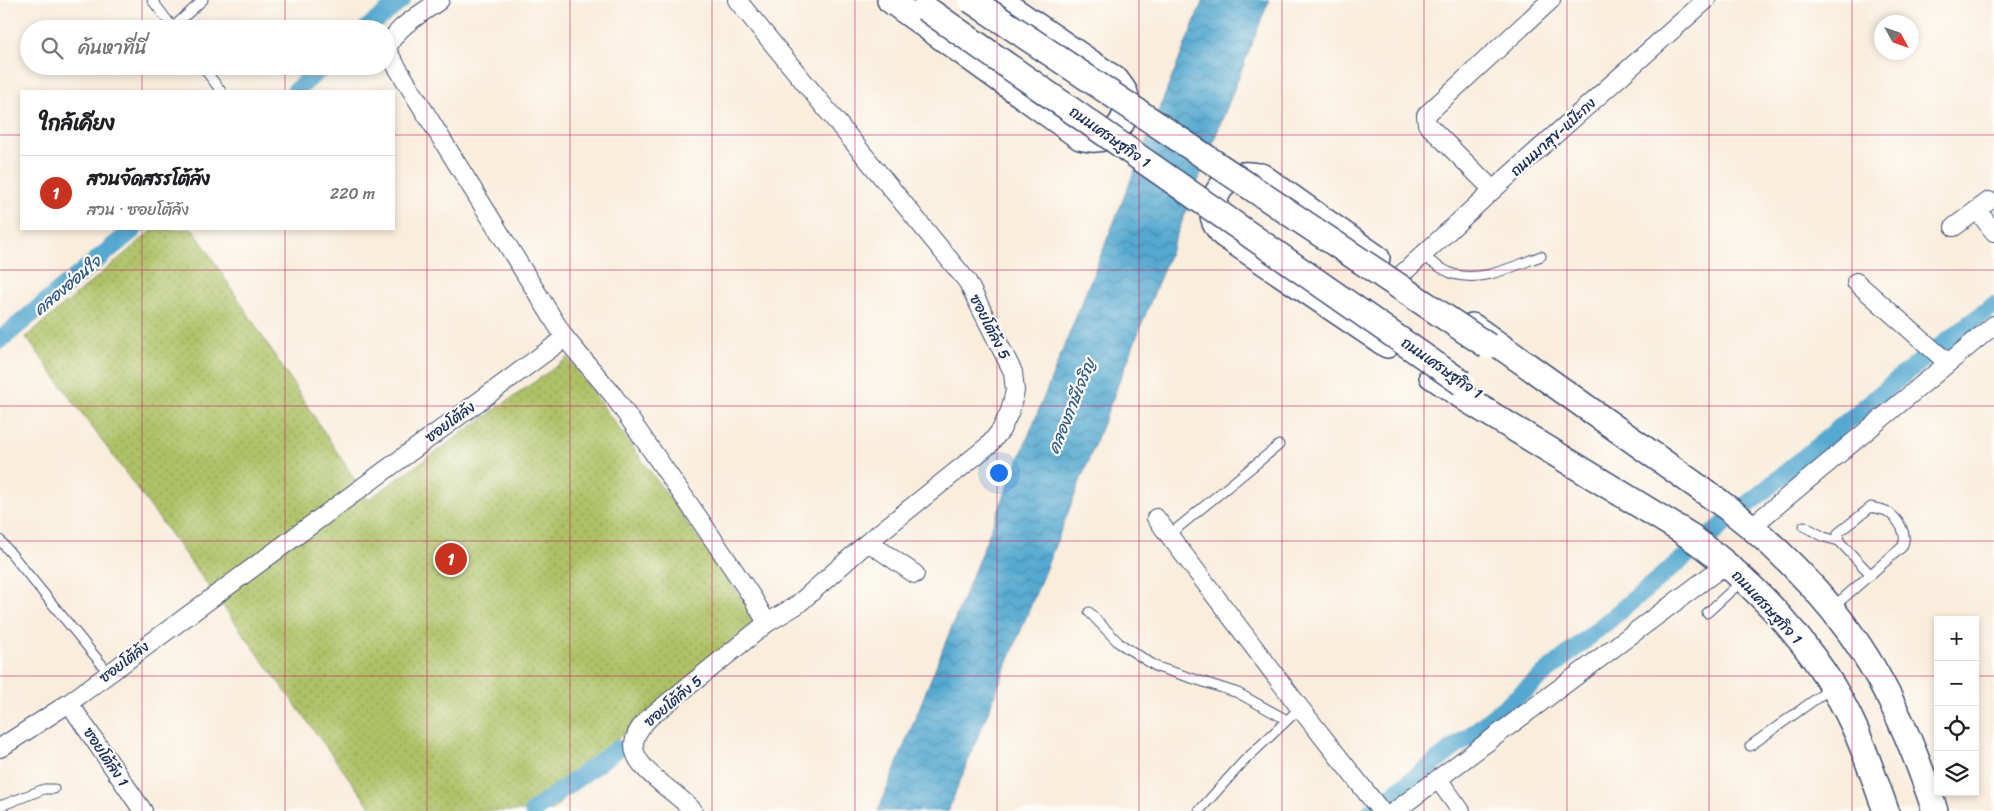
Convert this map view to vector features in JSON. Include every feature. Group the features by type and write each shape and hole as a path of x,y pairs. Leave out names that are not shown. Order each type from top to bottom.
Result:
{"main road":[{"path":"890,0 1080,137 1095,140 1112,134 1126,116 1127,103 1125,92 1116,80 999,0"},
{"path":"971,0 1718,501"},
{"name":"ถนนเศรษฐกิจ 1","path":"920,4 1462,383 1692,537 1734,572 1787,624 1833,686 1855,729 1886,811"},
{"path":"1692,537 1466,399 1224,235 1215,223 1213,212 1217,193 1225,183 1235,177 1244,174 1261,176 1718,501 1765,538 1818,593 1865,655 1893,707 1926,784 1935,811"}],"street":[{"path":"395,33 440,0"},
{"name":"ซอยโต้ล้ง 5","path":"693,811 685,801 648,773 634,750 634,740 640,728 650,717 767,623 797,605 868,542 989,445 1001,430 1010,411 1015,391 1013,372 967,281 737,0"},
{"path":"1493,190 1427,124 1426,115 1551,0"},
{"name":"ถนนมาสุข-แป๊ะกง","path":"1401,275 1493,190 1706,0"},
{"path":"395,65 565,338 613,395 720,549 767,623"},
{"path":"1954,227 1983,206 1994,232"},
{"path":"1856,282 1948,363"},
{"path":"1751,527 1994,325"},
{"name":"ซอยโต้ล้ง","path":"0,748 27,728 69,703 108,672 565,338"},
{"path":"1156,518 1294,714 1381,811"},
{"path":"868,542 916,574"},
{"path":"1395,811 1734,572"},
{"name":"ซอยโต้ล้ง 1","path":"69,703 143,811"},
{"path":"1438,779 1461,811"}],"lane":[{"path":"152,0 167,20"},
{"path":"182,20 203,0"},
{"path":"209,75 220,90"},
{"path":"1422,256 1453,274 1470,276 1496,272 1541,256"},
{"path":"1169,535 1279,445"},
{"path":"1831,609 1871,575 1902,548 1906,541 1905,534 1898,521 1887,512 1872,507 1838,533 1839,540 1871,575"},
{"path":"1804,526 1824,537 1839,540"},
{"path":"0,540 108,672"},
{"path":"1707,613 1734,572"},
{"path":"1090,612 1118,643 1157,667 1238,693 1294,714 1243,762 1199,811"},
{"path":"1750,746 1833,686"},
{"path":"0,805 44,789 54,789"}],"green space":[{"path":"153,230 194,230 368,500 568,358 757,619 607,748 553,811 373,811 26,337"}],"water":[{"name":"คลองภาษีเจริญ","path":"1203,0 1269,0 1054,548 948,811 878,811"}],"waterway":[{"name":"คลองอ่อนใจ","path":"377,20 402,0"},
{"name":"คลองอ่อนใจ","path":"296,90 314,75"},
{"name":"คลองอ่อนใจ","path":"0,340 133,230"},
{"path":"1371,811 1476,731 1904,374 1994,305"},
{"path":"533,811 617,749"}],"place":[{"name":"สวนจัดสรรโต้ล้ง","path":"451,559"}]}
